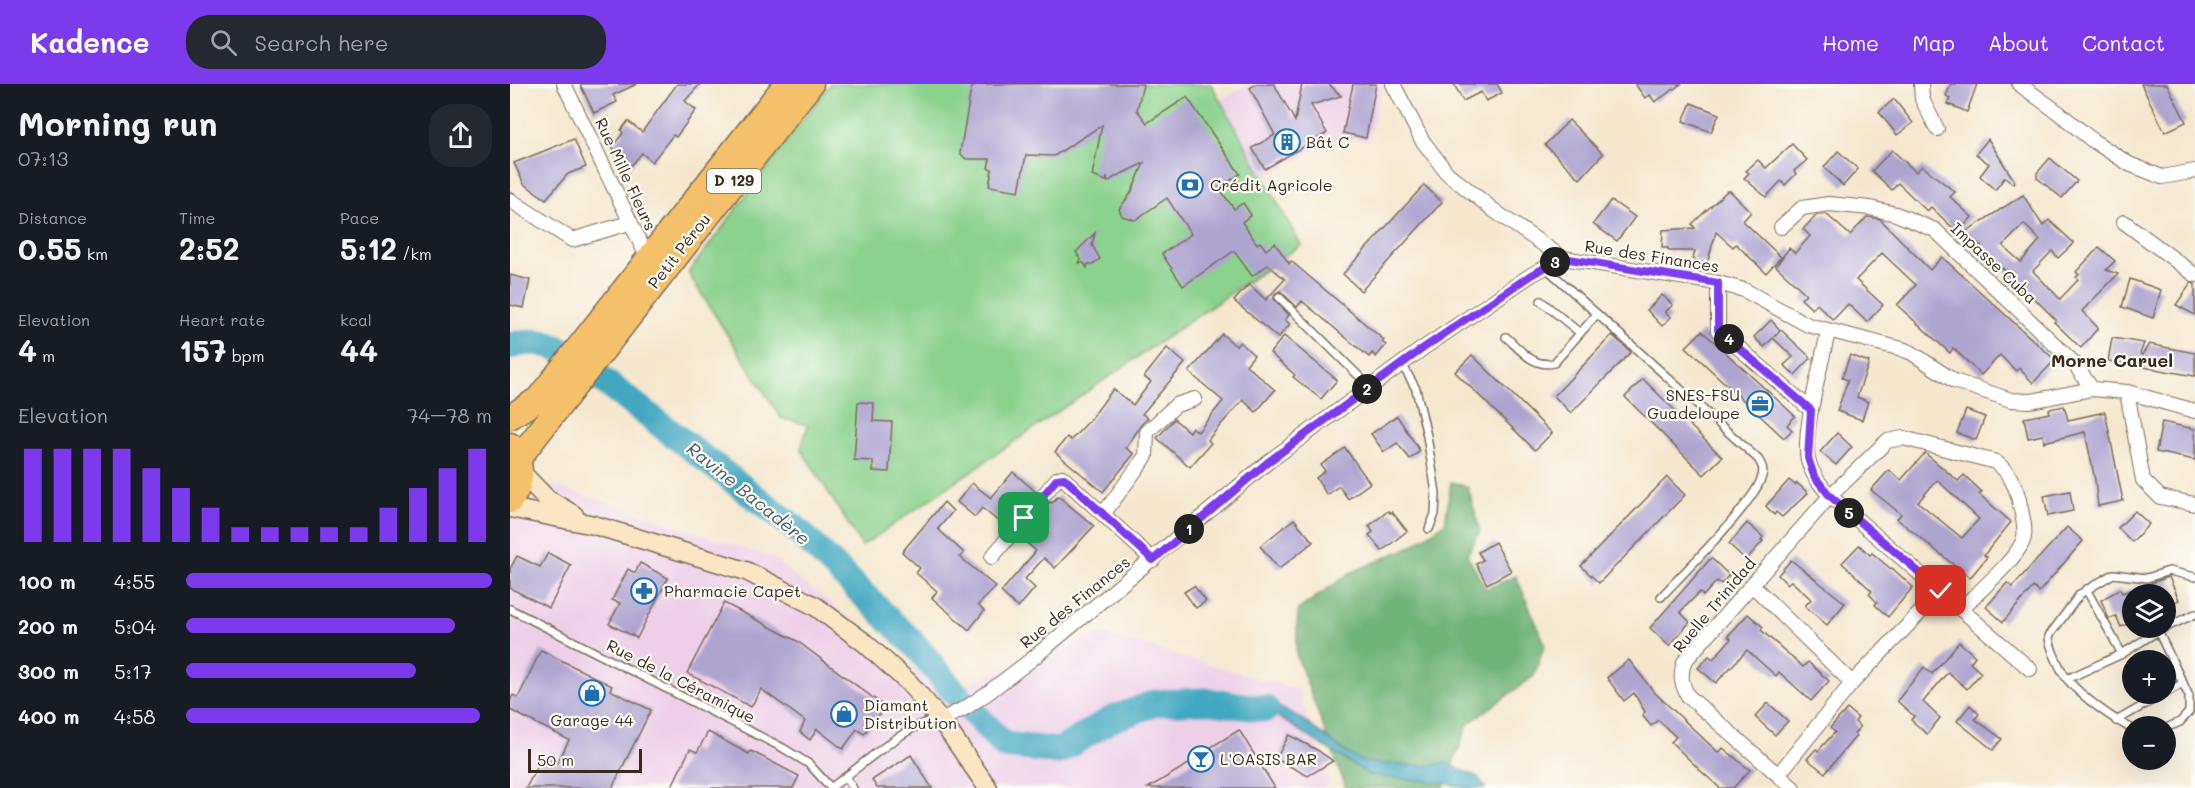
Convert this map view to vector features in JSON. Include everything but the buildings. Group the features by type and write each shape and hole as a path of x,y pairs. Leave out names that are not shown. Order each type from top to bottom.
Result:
{"highway":[{"name":"Petit Pérou","path":"516,458 579,362 652,268 786,84"},
{"name":"Petit Pérou","path":"652,268 811,84"},
{"name":"Petit Pérou","path":"510,417 538,399 579,362"},
{"name":"D 129","path":"510,501 517,491 516,458"}],"street":[{"name":"Rue Mille Fleurs","path":"564,84 652,268"},
{"path":"1393,84 1422,140 1447,173 1496,212 1563,258"},
{"path":"1921,84 1922,99 1937,129"},
{"path":"2019,84 2092,140 2129,165 2162,177 2195,171"},
{"path":"510,201 573,240 629,222"},
{"name":"Impasse Cuba","path":"1781,227 1802,208 1829,204 1870,208 1896,214 1935,230 2074,363 2092,389"},
{"path":"2124,222 2195,275"},
{"name":"Rue des Finances","path":"941,720 978,700 1032,659 1268,462 1402,364 1545,267 1563,258 1718,283 1744,290 1800,321 1828,332 1902,349 1912,353 1954,381 2011,399 2031,401 2092,389 2127,392 2195,411"},
{"path":"1718,283 1718,330 1811,410"},
{"path":"1828,332 1811,410 1808,458 1814,476 1830,496 2030,669"},
{"path":"2127,392 2143,480 2160,497 2195,504"},
{"path":"1104,513 1146,456 1147,432 1176,405 1196,399"},
{"name":"Ruelle Trinidad","path":"1793,788 1688,696 1680,675 1684,662 1830,496 1887,441 1903,438 1996,462 2008,472 2018,494 2025,534 2023,542 2013,556 1961,609"},
{"path":"516,458 547,499 594,525"},
{"path":"992,557 1059,477 1064,478 1104,513 1153,560"},
{"path":"510,508 594,525 746,571 815,606 865,643 909,683 941,720 988,788"},
{"path":"1752,585 1852,683"},
{"path":"1778,775 1852,683 1941,591"}],"lane":[{"path":"1545,267 1758,459 1763,467 1763,475 1758,488 1661,597"},
{"path":"1279,297 1370,387"},
{"path":"1541,301 1580,333"},
{"path":"1506,337 1535,363 1554,363 1597,314"},
{"path":"1402,364 1416,389 1427,436 1436,493 1435,514 1429,529"},
{"path":"2122,724 2116,722 2067,680 2049,644 2049,636 2080,594 2113,574 2147,578 2169,571 2195,577"},
{"path":"2067,680 2122,654 2086,590"},
{"name":"Rue de la Céramique","path":"510,609 783,748 809,764 831,788"},
{"path":"2176,623 2195,614"},
{"path":"2128,650 2147,638"},
{"path":"2161,638 2189,696 2189,712 2176,724"},
{"path":"2176,687 2182,683"},
{"path":"2116,722 2147,704"},
{"path":"831,788 914,728 931,720 941,720"},
{"path":"846,778 853,788"}],"shaded area":[{"path":"1250,84 1381,84 1382,87 1369,141 1339,137 1263,177 1220,100"},
{"path":"553,485 772,558 945,692 1100,633 1298,690 1330,782 1322,788 510,788 510,515"}],"green space":[{"path":"830,84 1211,84 1301,245 862,546 801,449 808,425 781,418 688,273"},
{"path":"1451,482 1468,487 1480,531 1467,555 1486,589 1516,576 1545,644 1534,676 1468,724 1444,788 1346,788 1296,654 1298,610 1350,573 1410,547 1445,523"}],"water":[{"path":"1194,689 1255,696 1297,716 1350,755 1367,763 1428,766 1446,763 1478,777 1486,788 1464,788 1369,775 1272,713 1204,701 1152,707 1138,716 1133,706 1163,695"}],"waterway":[{"name":"Ravine Bacadère","path":"510,346 539,343 566,352 795,528 916,646 955,693 1004,745 1059,751 1110,720 1155,703 1204,701 1266,709"}],"place":[{"name":"Bât C","path":"1287,142"},
{"name":"Crédit Agricole","path":"1190,185"},
{"name":"SNES-FSU Guadeloupe","path":"1760,404"},
{"name":"Pharmacie Capet","path":"644,591"},
{"name":"Garage 44","path":"592,693"},
{"name":"Diamant Distribution","path":"844,714"},
{"name":"L'OASIS BAR","path":"1201,759"}],"district":[{"name":"Morne Caruel","path":"2112,361"}],"route":[{"path":"1024,518 1057,479 1064,478 1153,560 1268,462 1422,349 1531,275 1563,258 1718,283 1718,330 1811,410 1808,458 1814,476 1830,496 1941,591"}]}
